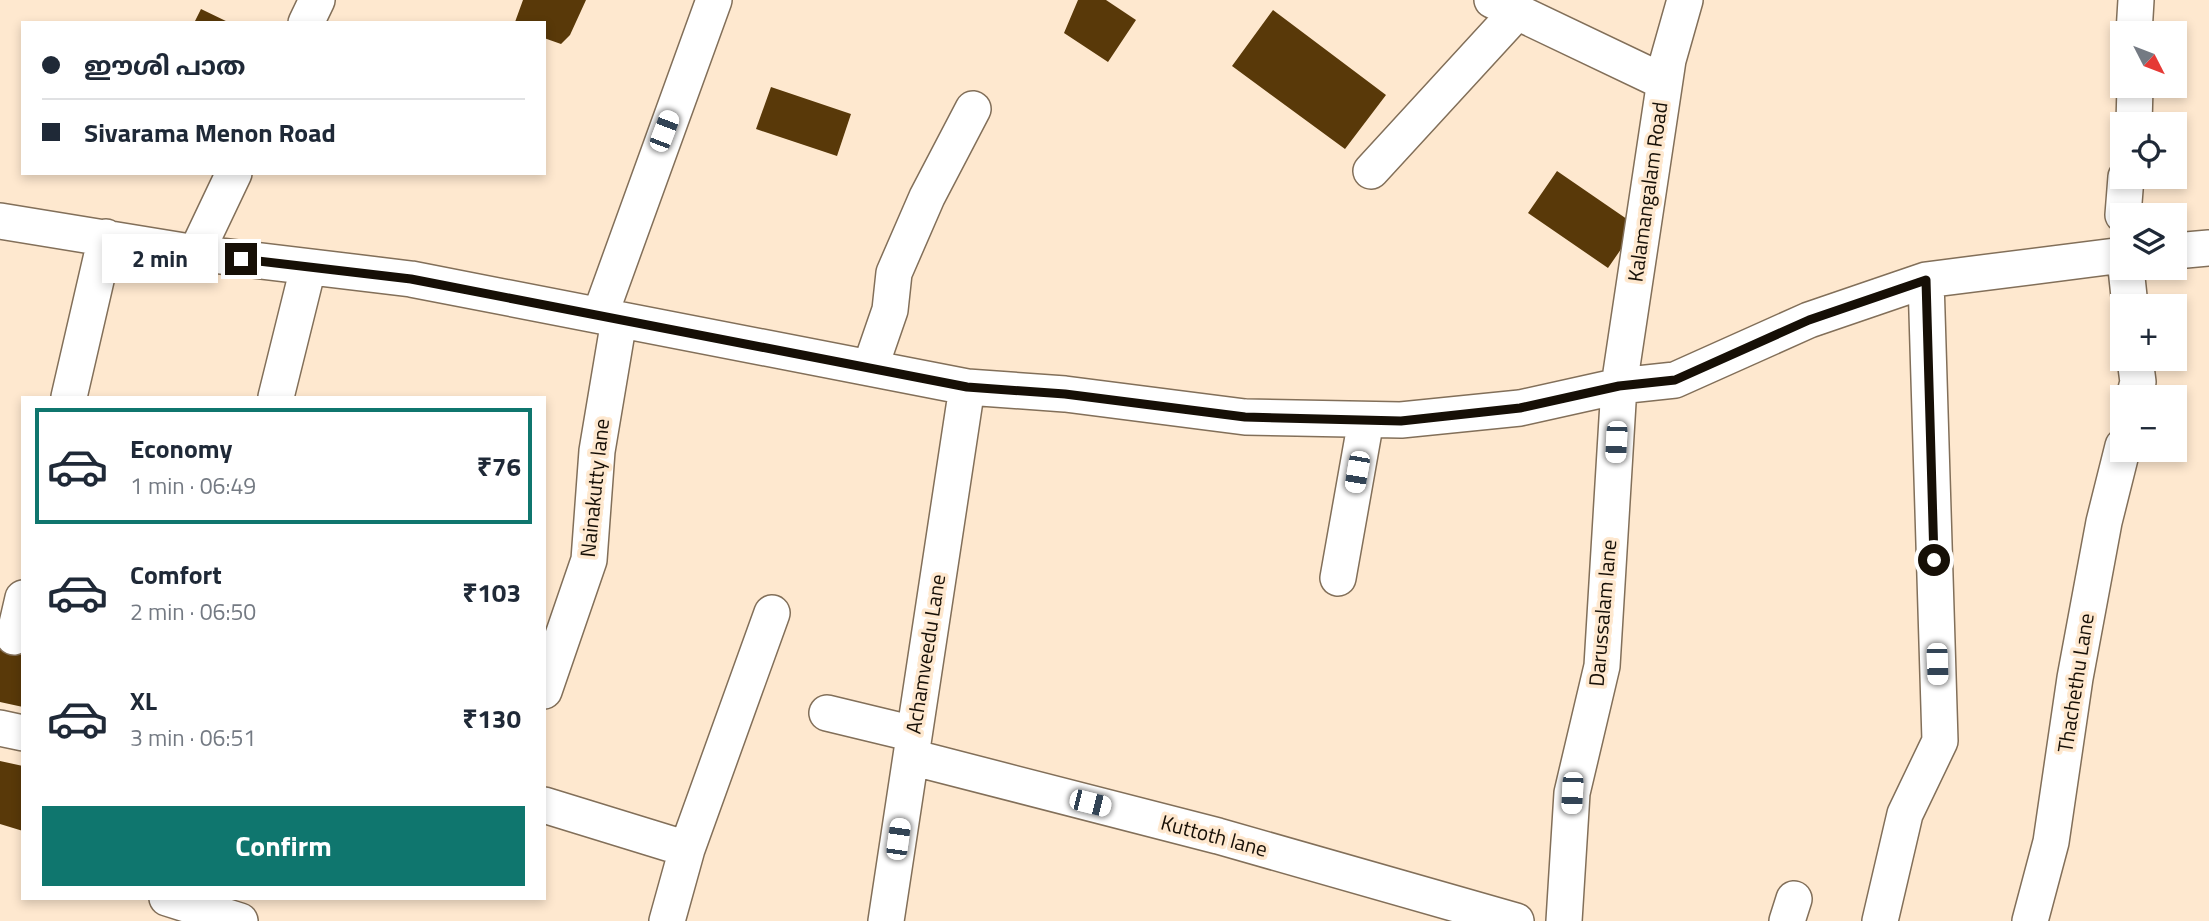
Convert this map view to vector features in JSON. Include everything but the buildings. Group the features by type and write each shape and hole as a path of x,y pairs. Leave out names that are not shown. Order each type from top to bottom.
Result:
{"street":[{"path":"307,21 317,0"},
{"name":"Nainakutty lane","path":"546,685 589,560 609,317 714,0"},
{"name":"Kalamangalam Road","path":"1619,386 1664,82 1685,0"},
{"path":"2135,21 2136,0"},
{"path":"1371,171 1504,6 1664,82"},
{"path":"870,368 890,310 894,274 927,197 973,109"},
{"path":"196,253 233,175"},
{"path":"0,221 196,253 411,279 967,387 1065,394 1245,417 1401,421 1520,408 1619,386 1675,380 1809,320 1926,280 2110,257"},
{"path":"69,396 106,237"},
{"path":"2187,250 2209,248"},
{"path":"276,396 308,268"},
{"path":"1880,921 1905,814 1940,741 1926,280"},
{"name":"Darussalam lane","path":"1564,921 1572,793 1602,666 1619,386"},
{"name":"Achamveedu Lane","path":"886,921 967,387"},
{"path":"1338,578 1366,419"},
{"name":"Thachethu Lane","path":"2030,921 2051,842 2078,665 2104,522 2119,462"},
{"path":"14,637 21,607"},
{"path":"667,921 687,849 772,613"},
{"name":"Kuttoth lane","path":"827,713 912,746 1516,921"},
{"path":"0,728 21,733"},
{"path":"546,806 687,849"},
{"path":"151,921 156,900"},
{"path":"173,900 240,921"}],"route":[{"path":"241,259 411,279 967,387 1065,394 1245,417 1401,421 1520,408 1619,386 1675,380 1809,320 1926,280 1934,560"}]}
